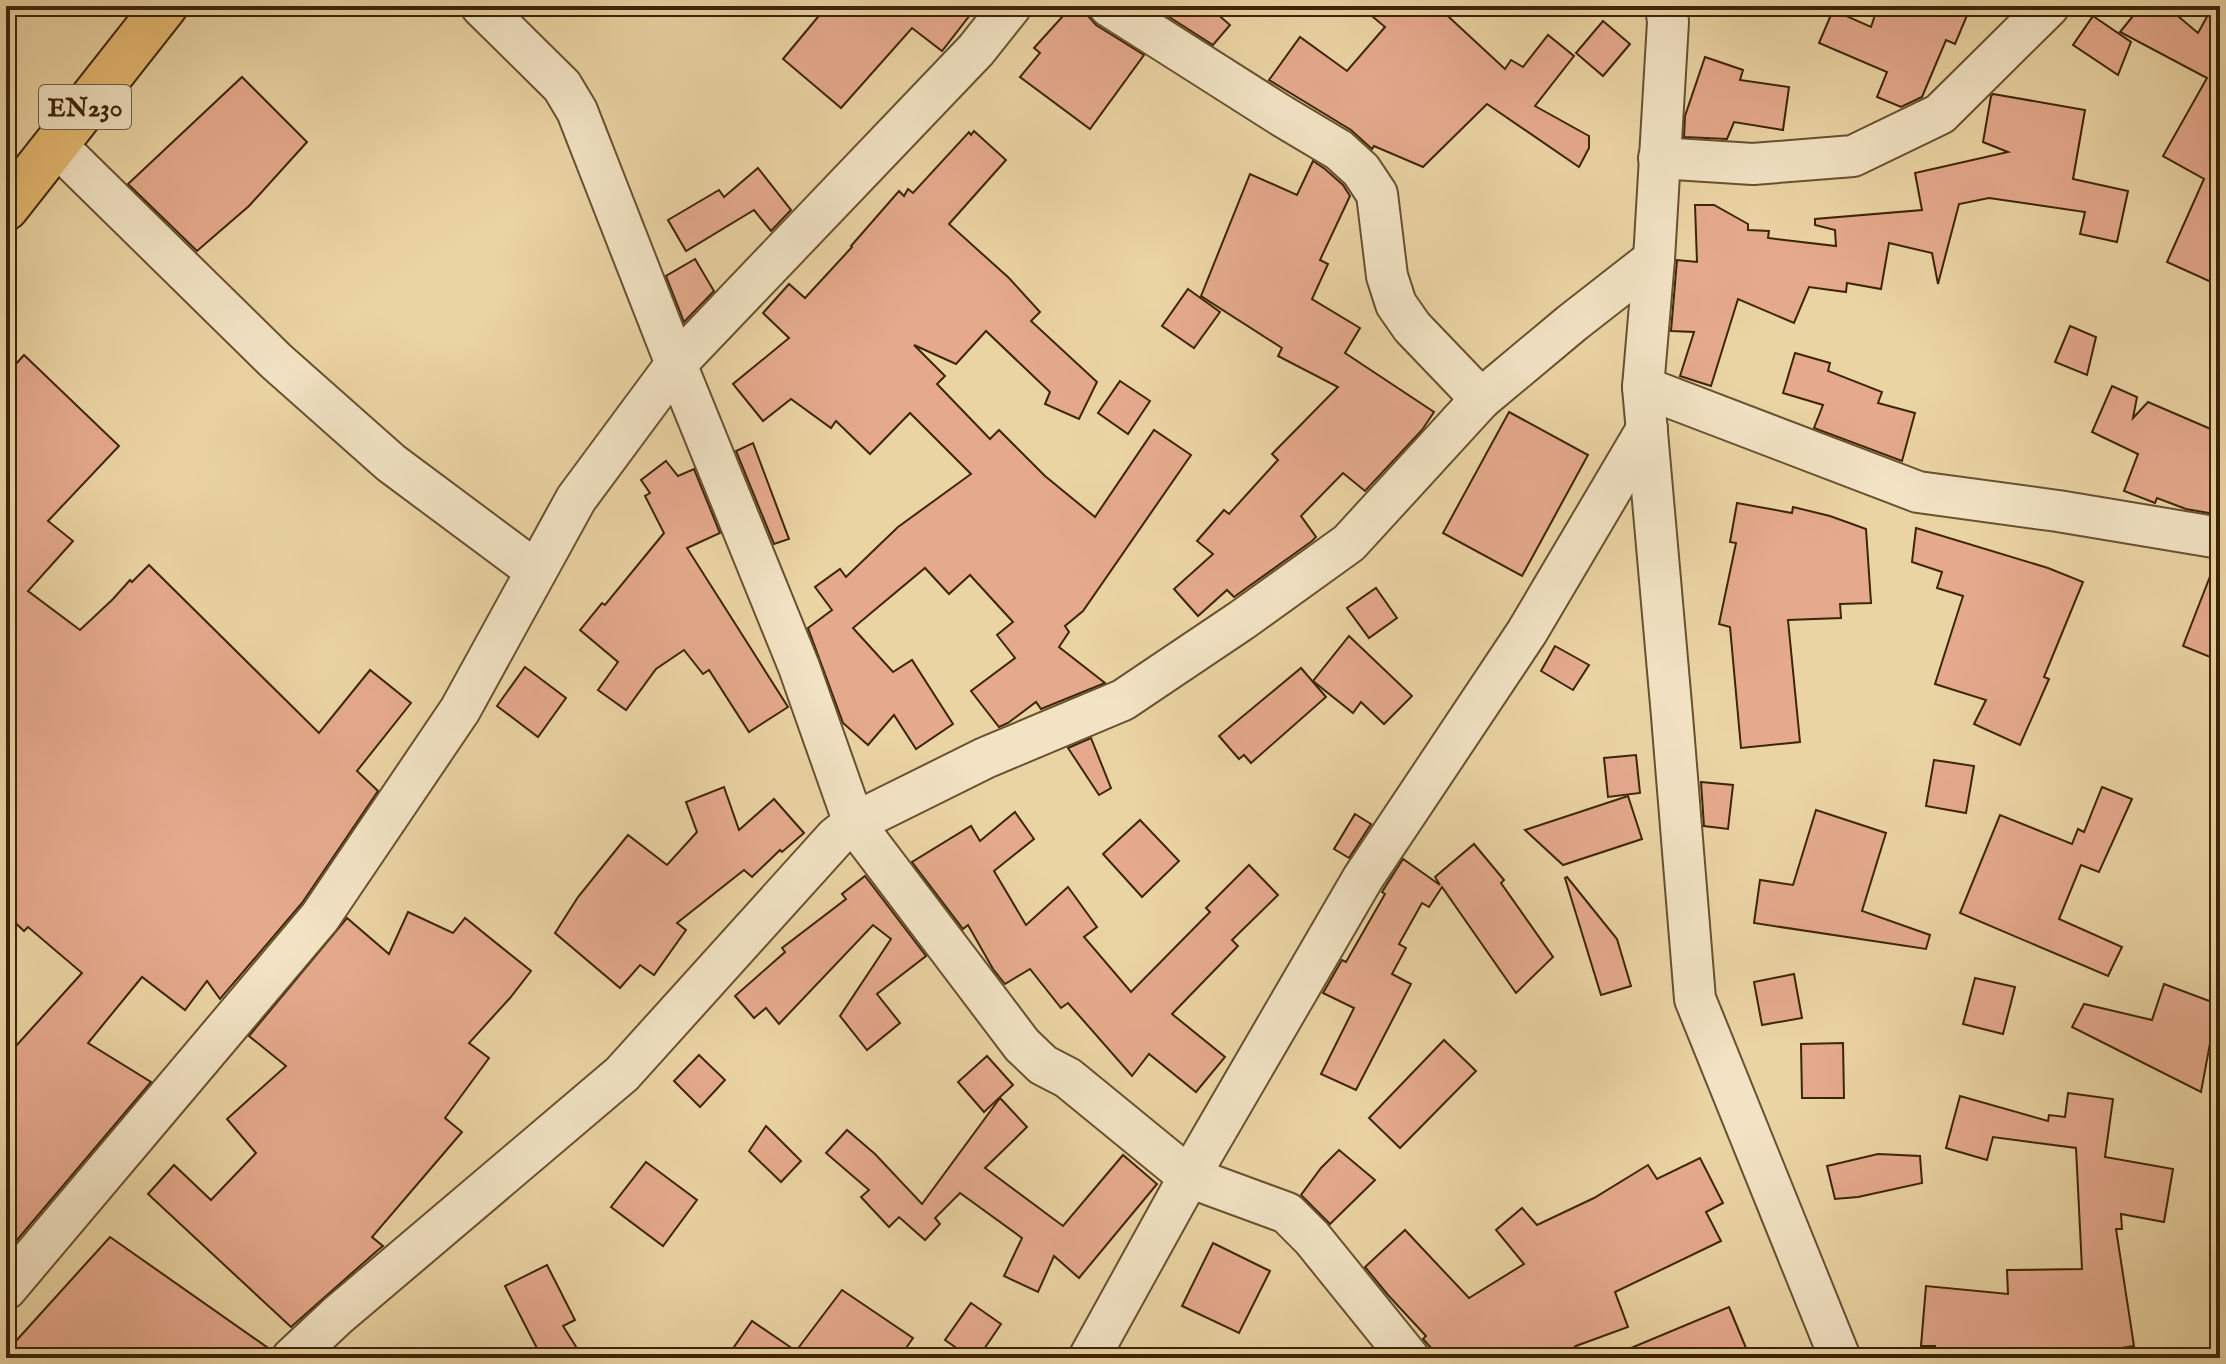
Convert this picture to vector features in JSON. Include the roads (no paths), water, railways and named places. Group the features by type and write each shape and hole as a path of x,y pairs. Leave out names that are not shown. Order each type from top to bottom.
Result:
{"main road":[{"name":"EN230","path":"6,208 165,6"}],"street":[{"path":"481,6 562,86 577,111 793,652 854,823 1022,1045 1043,1065 1068,1078 1189,1177 1287,1213 1312,1238 1409,1358"},
{"path":"6,1289 320,917 460,710 576,499 676,364 976,50 1011,6"},
{"path":"1109,6 1339,150 1361,170 1377,194 1387,276 1396,304 1412,327 1481,399"},
{"path":"1666,6 1668,22 1654,259 1643,387 1695,999 1840,1358"},
{"path":"1659,158 1753,164 1853,156 1940,114 2049,6"},
{"path":"56,145 276,361 368,443 536,571"},
{"path":"292,1358 338,1315 622,1074 836,837 854,823 985,758 1123,700 1229,629 1349,543 1481,399 1654,259"},
{"path":"1643,387 1918,492 2220,538"},
{"path":"1089,1358 1189,1177 1363,878 1527,632 1647,429"}]}
